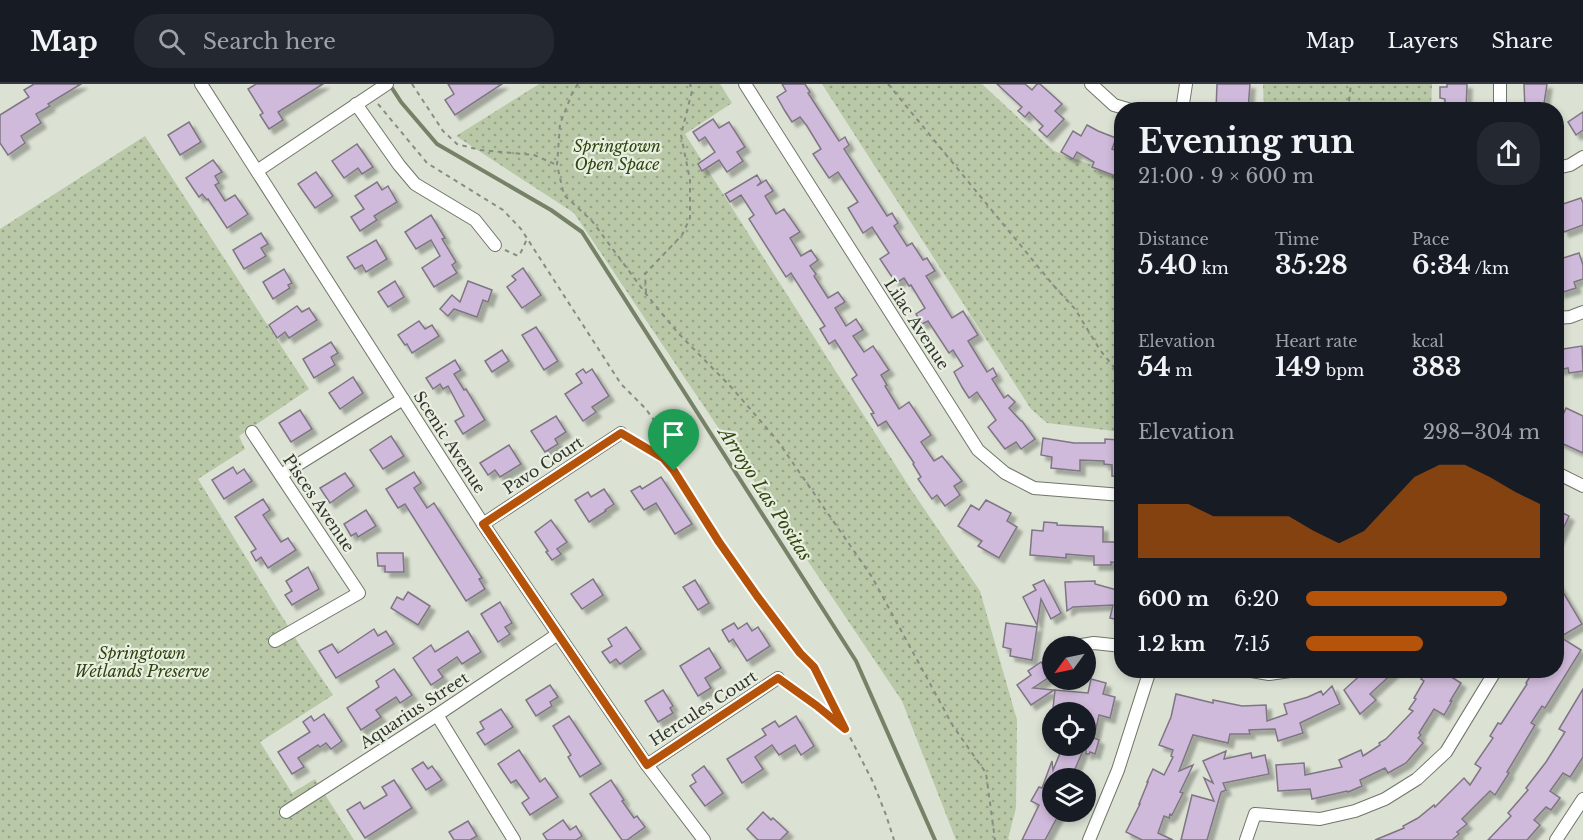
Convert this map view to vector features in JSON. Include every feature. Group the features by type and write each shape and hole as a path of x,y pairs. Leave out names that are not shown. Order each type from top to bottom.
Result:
{"street":[{"name":"Scenic Avenue","path":"201,84 483,524 647,765 704,840"},
{"name":"Lilac Avenue","path":"745,84 978,450 1005,473 1034,488 1114,494"},
{"path":"1091,84 1114,105"},
{"path":"1183,102 1186,84"},
{"path":"1500,84 1500,102"},
{"path":"257,171 379,89"},
{"path":"356,104 415,184 476,220 495,245"},
{"path":"1564,166 1583,157"},
{"path":"1564,317 1583,312"},
{"path":"281,475 403,399"},
{"name":"Pisces Avenue","path":"252,432 359,593 275,641"},
{"name":"Pavo Court","path":"483,524 621,433"},
{"path":"1564,476 1583,486"},
{"name":"Aquarius Street","path":"286,812 558,634"},
{"path":"1096,643 1114,645"},
{"name":"Hercules Court","path":"647,765 778,678"},
{"path":"1089,840 1118,770 1147,678"},
{"path":"1246,840 1255,814 1320,819 1355,811 1385,799 1417,779 1446,752 1491,678"},
{"path":"437,715 514,840"},
{"path":"1556,840 1583,799"}],"path":[{"path":"412,84 443,131 457,144 480,150 534,155 557,165"},
{"path":"578,84 560,124 557,165 564,195 592,221 678,333 732,388 777,440 872,577 953,726 986,773 995,840"},
{"path":"646,294 645,274 682,235 690,218 690,180 681,135 692,91 690,84"},
{"path":"888,84 1054,286 1076,309 1100,350 1114,367"},
{"path":"1349,102 1351,84"},
{"path":"379,89 427,163 503,210 521,229 621,384 657,424 674,471"},
{"path":"495,245 518,256 527,238"},
{"path":"621,433 663,458 674,471 757,596 800,653 814,667 873,782 894,840"},
{"path":"778,678 845,729"}],"green space":[{"name":"Springtown Open Space","path":"539,84 720,84 732,103 685,134 910,488 980,591 1017,720 1016,808 1008,839 1010,840 956,840 902,701 574,213 456,136"},
{"path":"822,84 982,84 1054,151 1114,173 1114,431 1047,423 1031,409"},
{"path":"1263,84 1432,84 1431,102 1264,102"},
{"name":"Springtown Wetlands Preserve","path":"145,136 309,389 239,436 245,449 198,479 302,649 333,695 260,742 292,793 315,779 354,840 0,840 0,229"}],"building":[{"path":"34,84 81,84 36,114 41,123 21,136 25,143 8,155 0,143 0,115 29,97 24,90"},
{"path":"256,84 323,84 278,112 283,120 269,129 260,115 263,113 248,89"},
{"path":"448,84 502,84 455,115 445,100 454,94"},
{"path":"782,84 805,84 810,92 808,93 839,141 845,137 849,145 844,149 887,216 892,213 898,223 894,226 907,246 912,243 923,260 927,258 935,271 926,276 952,318 963,311 978,335 968,341 987,372 993,368 997,376 992,379 1004,398 1008,395 1015,402 1009,408 1035,439 1021,449 1016,442 1005,449 988,427 996,420 977,392 969,398 954,372 963,366 953,350 949,353 928,321 922,324 916,314 925,308 911,285 909,286 904,278 896,283 880,259 889,253 872,227 863,233 848,208 858,202 838,172 829,178 813,154 821,149 800,117 792,122 785,111 777,97 786,91"},
{"path":"997,84 1025,84 1032,90 1040,84 1062,104 1055,111 1064,119 1047,137 1039,130 1043,126 1029,112 1025,117 1018,111 1022,107"},
{"path":"1217,84 1250,84 1249,102 1216,102"},
{"path":"1447,84 1467,84 1466,102 1445,102 1445,99 1440,98 1440,87 1447,87"},
{"path":"1524,84 1547,84 1544,102 1525,102"},
{"path":"1583,112 1583,130 1576,135 1568,122"},
{"path":"713,119 719,128 729,122 745,147 737,152 743,161 727,172 719,160 702,171 698,164 715,152 705,137 699,141 693,132"},
{"path":"189,122 201,142 180,155 168,135"},
{"path":"1087,125 1114,137 1112,149 1114,150 1114,175 1092,167 1094,162 1077,152 1073,159 1061,152 1073,131 1081,136"},
{"path":"357,144 373,167 362,174 358,168 344,178 332,161"},
{"path":"213,160 222,172 215,176 219,183 215,185 225,201 235,195 248,214 227,228 208,199 202,194 199,197 186,178"},
{"path":"316,172 333,196 315,208 298,184"},
{"path":"757,175 761,182 757,186 766,180 773,191 765,196 776,214 784,209 800,232 790,238 801,256 811,250 818,260 810,266 828,298 838,292 845,302 835,308 846,326 856,319 863,330 853,336 864,352 873,346 889,370 881,375 899,409 909,402 931,435 921,442 934,461 942,456 962,481 954,486 960,495 945,506 937,495 932,499 918,479 921,477 914,463 886,421 878,426 871,414 874,413 852,379 857,375 835,340 829,344 820,329 825,326 791,273 786,277 749,219 754,215 741,195 730,202 725,194"},
{"path":"377,182 382,190 388,186 397,202 374,216 377,220 360,231 351,217 364,209 355,196"},
{"path":"1581,198 1583,225 1564,232 1564,204"},
{"path":"431,215 456,262 452,265 457,273 434,287 422,268 440,256 431,240 416,249 405,232"},
{"path":"261,233 268,244 261,248 266,256 244,269 233,250"},
{"path":"376,240 387,259 366,272 362,265 355,269 347,257"},
{"path":"1579,253 1583,265 1583,279 1574,282 1576,288 1564,292 1564,258"},
{"path":"523,268 541,295 522,308 507,287 516,280 512,276"},
{"path":"284,269 292,283 288,285 290,288 273,299 263,282"},
{"path":"395,281 404,297 388,307 378,292"},
{"path":"468,281 492,290 488,302 483,300 477,317 454,309 448,316 440,309 452,295 460,302"},
{"path":"297,306 302,312 309,308 317,320 289,338 285,332 277,338 269,325"},
{"path":"419,321 425,329 432,325 439,336 412,353 398,335"},
{"path":"536,327 558,361 544,370 522,335"},
{"path":"331,342 338,353 331,357 335,365 314,378 303,359"},
{"path":"1582,346 1583,371 1569,373 1568,368 1564,369 1564,349"},
{"path":"502,350 509,361 492,372 485,361"},
{"path":"455,360 461,370 454,374 485,420 463,434 455,421 464,416 448,386 443,389 440,384 433,389 426,378"},
{"path":"583,369 586,373 592,369 609,396 592,407 596,412 583,421 565,394 582,383 576,374"},
{"path":"353,377 363,393 340,409 329,393"},
{"path":"1566,408 1583,416 1583,453 1564,444"},
{"path":"300,410 312,429 291,442 279,423"},
{"path":"556,416 566,432 555,439 558,444 545,452 531,431"},
{"path":"391,436 404,456 383,469 370,450"},
{"path":"1043,438 1074,443 1105,443 1105,439 1114,440 1114,476 1112,476 1112,465 1104,464 1104,461 1080,460 1080,471 1051,468 1052,457 1041,455"},
{"path":"509,445 521,464 500,477 495,470 488,475 480,463"},
{"path":"233,467 237,474 244,469 252,481 224,499 212,480"},
{"path":"414,472 421,483 414,488 427,508 434,503 482,578 479,579 485,589 466,601 405,504 398,508 386,489"},
{"path":"345,473 354,486 330,503 320,488"},
{"path":"661,477 692,524 675,534 656,503 644,510 631,491 640,486 642,489"},
{"path":"604,489 614,504 589,522 575,500 588,492 591,497"},
{"path":"263,499 270,510 263,515 281,542 288,538 296,550 268,568 261,557 256,561 251,552 256,549 235,517"},
{"path":"986,500 1011,513 1007,521 1017,527 999,558 978,546 982,541 958,526 971,505 979,510"},
{"path":"366,510 376,526 358,537 356,533 351,536 344,524"},
{"path":"1564,514 1569,516 1564,527"},
{"path":"551,520 567,542 557,549 561,554 552,560 535,532"},
{"path":"1044,522 1057,523 1057,525 1103,527 1103,542 1114,542 1114,563 1111,562 1111,565 1094,565 1094,556 1066,554 1066,558 1030,555 1032,530 1043,531"},
{"path":"377,553 403,553 404,572 385,572 385,566 378,566"},
{"path":"308,567 319,589 292,605 285,595 292,591 286,581"},
{"path":"593,579 603,595 582,609 571,594"},
{"path":"695,580 709,603 698,610 683,587"},
{"path":"1044,580 1061,613 1051,619 1041,599 1037,625 1023,597 1036,590 1033,585"},
{"path":"1095,581 1095,584 1114,589 1114,619 1110,618 1113,605 1073,607 1067,611 1065,582"},
{"path":"408,592 430,606 418,625 391,608 397,597 403,600"},
{"path":"1564,594 1582,624 1564,635"},
{"path":"500,602 512,623 505,627 510,634 498,642 481,614"},
{"path":"734,623 738,629 747,623 752,631 758,627 770,646 747,661 733,639 729,642 722,630"},
{"path":"1006,623 1037,627 1032,660 1010,656 1011,649 1003,647"},
{"path":"626,627 641,649 620,664 616,659 610,663 602,652 612,646 608,639"},
{"path":"374,629 378,636 386,631 394,644 336,678 319,651 332,644 338,653"},
{"path":"468,631 481,652 462,664 457,657 438,670 443,677 431,685 413,658 431,645 435,652"},
{"path":"1564,639 1581,650 1564,677"},
{"path":"709,648 721,668 705,678 711,688 698,696 680,666"},
{"path":"1041,662 1042,682 1033,688 1054,690 1031,705 1017,685 1031,675 1028,671"},
{"path":"394,669 412,695 400,703 396,697 376,710 381,717 361,730 347,708 379,687 376,681"},
{"path":"1357,678 1387,678 1370,694 1376,700 1360,714 1344,690"},
{"path":"1453,678 1461,683 1444,715 1434,709 1419,733 1421,735 1418,738 1423,743 1406,763 1388,773 1385,768 1360,780 1362,786 1348,792 1312,799 1310,789 1278,791 1276,765 1304,763 1305,775 1342,767 1339,760 1361,750 1363,756 1380,745 1379,743 1386,739 1413,711 1409,709 1424,681 1421,679"},
{"path":"1529,678 1564,678 1545,708 1542,706 1531,723 1535,725 1495,795 1490,791 1462,819 1467,824 1457,832 1459,834 1452,840 1375,840 1404,828 1403,826 1434,805 1435,807 1464,778 1470,785 1481,768 1475,764 1493,738 1490,736 1498,723 1501,724"},
{"path":"1096,680 1106,683 1103,694 1115,697 1110,718 1099,715 1096,729 1096,702 1054,702 1055,690 1088,693 1089,690 1096,690"},
{"path":"550,685 558,697 550,702 552,706 536,716 526,700"},
{"path":"1332,686 1340,704 1300,723 1303,733 1278,741 1275,729 1249,730 1250,734 1230,734 1228,743 1193,735 1179,771 1193,765 1180,792 1183,793 1172,815 1170,814 1169,818 1164,816 1158,833 1173,840 1142,840 1126,832 1140,804 1153,769 1164,775 1173,757 1171,756 1173,750 1159,745 1171,717 1176,694 1213,703 1213,700 1242,706 1266,705 1267,721 1287,714 1284,704 1321,691 1323,695"},
{"path":"1583,689 1583,757 1570,777 1563,773 1550,791 1560,798 1551,810 1546,807 1534,820 1540,825 1527,840 1488,840 1511,816 1508,813 1528,790 1526,788 1565,732 1559,729"},
{"path":"663,690 673,706 670,708 673,713 658,722 645,701"},
{"path":"501,709 513,727 485,745 477,733 484,729 480,722"},
{"path":"324,714 342,741 331,749 326,743 320,747 318,745 298,758 304,767 292,774 278,752 310,732 303,722 311,716 314,721"},
{"path":"569,716 601,764 580,777 568,757 571,755 553,726"},
{"path":"796,716 814,746 801,755 795,745 779,755 772,745 755,757 763,769 742,783 727,759 766,735 762,729 775,721 779,727"},
{"path":"519,750 540,782 545,778 558,797 530,815 522,803 529,798 516,780 511,783 498,764"},
{"path":"1226,751 1224,759 1251,753 1252,758 1265,755 1269,774 1223,783 1226,790 1221,792 1207,840 1181,840 1192,795 1214,801 1204,778 1213,783 1203,761"},
{"path":"1059,756 1081,756 1075,768 1054,768"},
{"path":"423,762 428,769 432,766 442,780 426,790 412,769"},
{"path":"704,766 723,793 705,806 690,786 696,782 692,775"},
{"path":"394,780 412,808 365,838 347,810 360,802 364,809 387,795 382,787"},
{"path":"611,780 634,818 637,816 645,827 627,840 622,840 590,794"},
{"path":"1039,787 1042,788 1042,822 1055,822 1045,840 1022,840 1039,805 1031,801"},
{"path":"763,812 788,832 780,840 758,840 747,829"},
{"path":"563,820 570,830 576,826 582,836 576,840 547,840 543,834"},
{"path":"468,821 477,836 470,840 454,840 449,832"}],"waterway":[{"name":"Arroyo Las Positas","path":"390,85 401,102 437,144 551,210 582,232 856,661 935,840"}],"route":[{"path":"621,433 663,458 674,471 757,596 800,653 814,667 845,729 778,678 647,765 483,524 621,433"}]}
